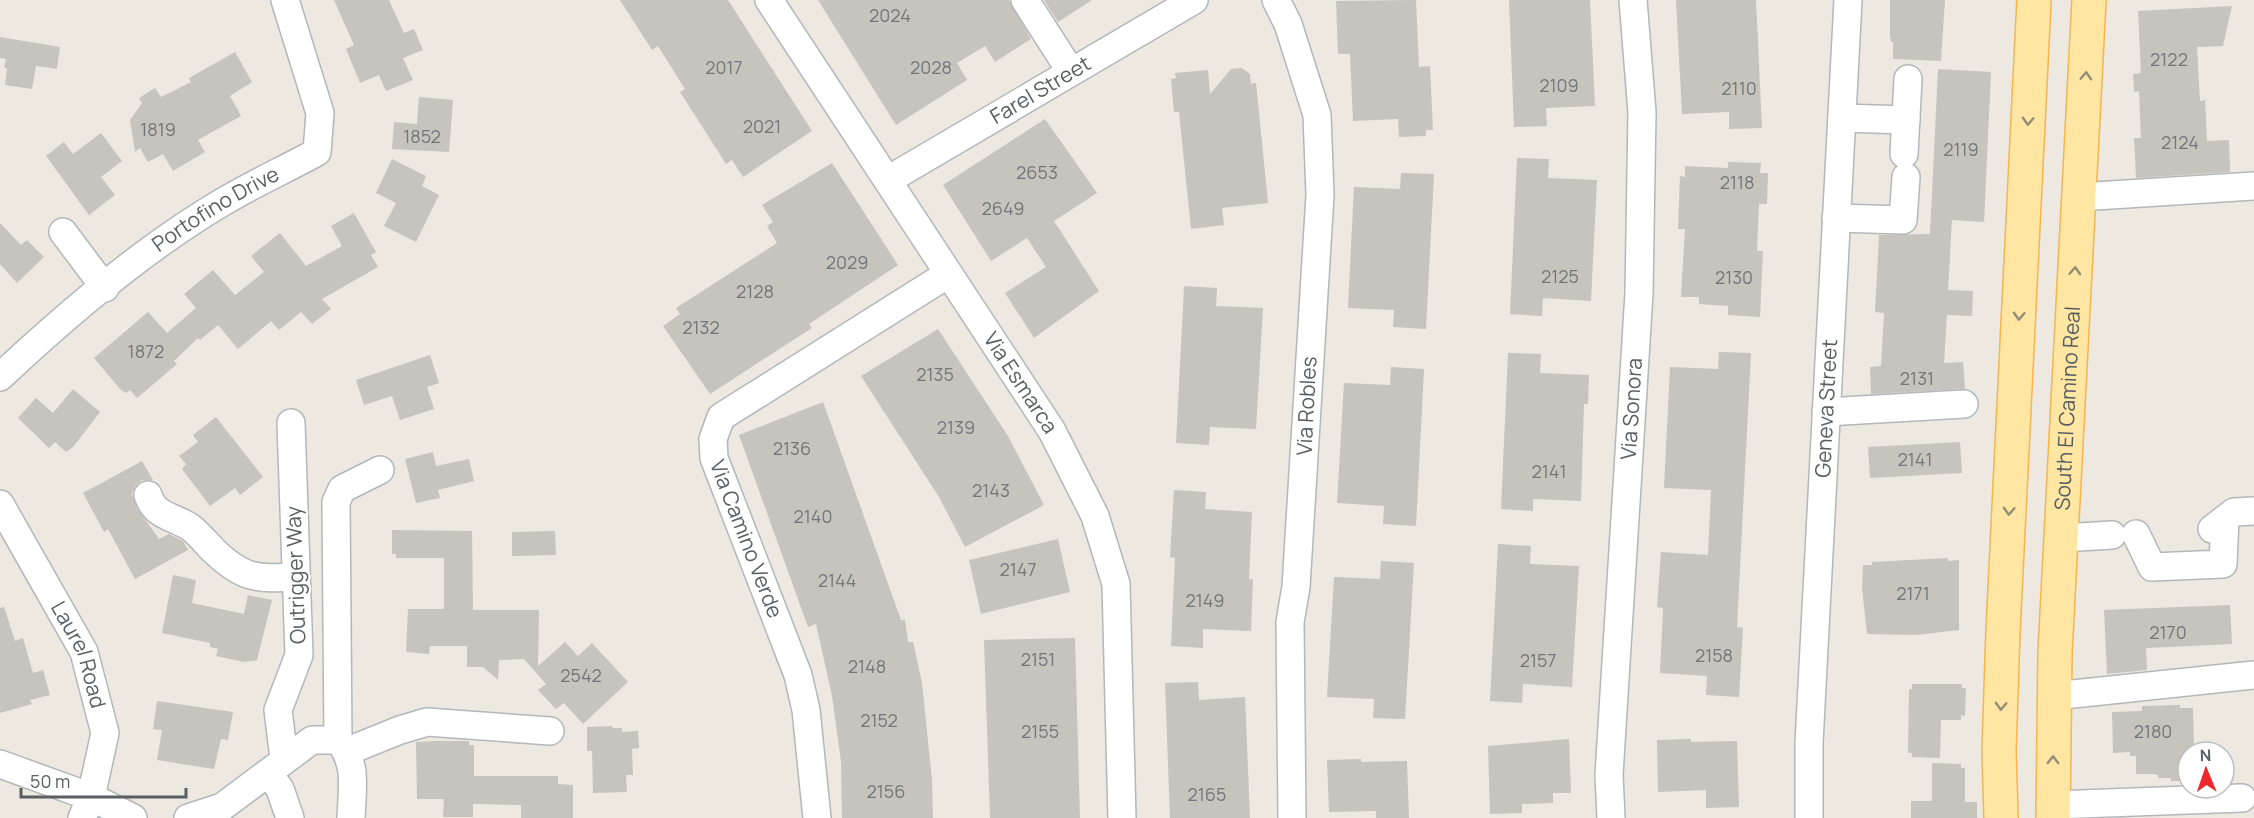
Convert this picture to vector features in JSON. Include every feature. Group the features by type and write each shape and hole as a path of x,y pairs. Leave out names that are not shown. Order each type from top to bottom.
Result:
{"main road":[{"path":"2001,818 2003,631 2034,0"},
{"name":"South El Camino Real","path":"2053,812 2054,696 2089,0"}],"street":[{"name":"Portofino Drive","path":"0,376 38,341 140,259 227,200 317,152 320,113 285,0"},
{"name":"Via Esmarca","path":"769,0 1052,431 1098,528 1116,584 1122,818"},
{"path":"1025,0 1071,72"},
{"name":"Farel Street","path":"888,180 1194,0"},
{"name":"Via Robles","path":"1276,0 1288,24 1317,115 1320,195 1296,587 1290,622 1292,818"},
{"name":"Via Sonora","path":"1611,818 1609,775 1639,293 1642,112 1633,0"},
{"name":"Geneva Street","path":"1809,818 1809,743 1848,0"},
{"path":"1836,218 1903,220 1908,79"},
{"path":"1842,118 1906,120"},
{"path":"2079,197 2254,186"},
{"path":"63,232 105,288"},
{"name":"Via Camino Verde","path":"817,818 806,710 798,675 714,458 713,439 721,417 948,274"},
{"path":"1826,412 1964,404"},
{"name":"Outrigger Way","path":"276,766 278,710 299,655 291,423"},
{"path":"351,818 353,768 343,746 336,502 342,489 380,470"},
{"path":"148,495 151,505 166,518 189,527 233,569 264,579 296,577"},
{"name":"Laurel Road","path":"0,504 84,651 105,733 87,808"},
{"path":"2062,538 2124,534 2152,567 2223,564 2218,524 2234,512 2254,511"},
{"path":"2054,696 2254,675"},
{"path":"188,818 222,807 312,740 343,746 427,722 550,732"},
{"path":"0,764 87,808 134,818"},
{"path":"276,766 280,789 290,818"},
{"path":"2053,812 2242,798"}],"building":[{"path":"334,0 389,0 404,33 414,29 423,50 403,58 413,80 386,91 379,75 360,83 346,49 354,45"},
{"path":"620,0 728,0 812,131 743,177 732,160 726,164 680,92 685,89 658,46 652,50"},
{"path":"818,0 1009,0 1031,39 995,62 985,46 957,63 967,80 896,125"},
{"path":"1044,0 1092,0 1058,22"},
{"path":"1416,0 1419,67 1430,66 1433,130 1426,130 1426,136 1399,137 1398,119 1353,121 1350,54 1338,54 1336,1"},
{"path":"1509,0 1590,0 1595,106 1546,108 1547,126 1514,127"},
{"path":"1676,0 1756,0 1762,128 1729,129 1729,112 1682,114"},
{"path":"1890,0 1945,0 1941,61 1893,59"},
{"path":"2232,6 2223,46 2197,47 2200,101 2205,100 2207,141 2229,140 2230,172 2136,178 2134,138 2141,138 2139,91 2134,92 2133,74 2141,73 2138,11"},
{"path":"0,37 60,47 57,69 36,66 32,89 5,85 7,68 4,68 6,59 0,58"},
{"path":"235,52 252,82 230,96 241,116 198,140 205,152 173,171 163,154 148,162 140,148 135,152 130,120 142,103 139,98 155,88 161,97 191,82 189,78"},
{"path":"1242,68 1250,74 1251,84 1256,83 1268,203 1222,208 1224,225 1191,229 1179,112 1174,112 1171,79 1176,78 1175,73 1208,70 1210,94 1231,69"},
{"path":"1938,69 1991,72 1984,222 1952,220 1948,290 1973,291 1972,316 1947,315 1944,363 1963,362 1965,389 1871,394 1870,367 1881,366 1884,313 1875,312 1879,235 1930,234"},
{"path":"419,97 453,100 449,152 392,149 394,122 417,124"},
{"path":"1045,119 1097,193 1054,221 1099,291 1034,338 1005,293 1046,267 1027,238 991,261 943,185"},
{"path":"101,133 122,161 101,177 115,195 89,215 46,156 64,142 73,154"},
{"path":"1517,158 1549,159 1548,178 1597,180 1591,301 1543,298 1542,316 1510,314"},
{"path":"392,159 426,176 422,186 439,195 416,242 384,226 396,203 376,193"},
{"path":"1728,162 1761,163 1760,173 1768,173 1767,204 1759,204 1757,251 1763,251 1760,317 1728,315 1728,306 1699,304 1699,297 1681,297 1685,229 1678,229 1680,176 1685,177 1685,166 1728,168"},
{"path":"832,163 898,265 809,324 812,328 710,394 663,326 680,314 676,308 777,243 767,226 773,222 762,205"},
{"path":"1401,173 1434,174 1426,329 1393,327 1394,310 1348,308 1354,187 1400,189"},
{"path":"354,213 376,252 371,255 378,267 322,299 331,309 312,324 301,312 279,330 271,321 238,349 218,325 200,340 198,338 174,361 177,364 137,398 130,390 126,393 121,390 94,358 148,312 167,333 196,308 184,294 213,270 235,295 264,272 251,256 280,233 306,266 342,246 331,226"},
{"path":"0,223 21,245 27,240 44,257 17,283 0,264"},
{"path":"1184,286 1217,288 1216,306 1263,308 1256,429 1210,427 1209,445 1176,443"},
{"path":"938,329 1008,436 1044,505 965,547 939,497 861,376"},
{"path":"1719,352 1751,353 1737,627 1743,628 1739,697 1706,695 1707,676 1660,673 1663,608 1657,607 1661,552 1708,555 1711,490 1664,488 1670,367 1718,369"},
{"path":"1508,353 1541,354 1540,373 1589,375 1588,404 1584,404 1581,501 1533,499 1533,511 1501,509"},
{"path":"430,355 439,383 427,387 434,409 400,420 392,396 364,405 356,380"},
{"path":"1391,367 1424,369 1416,526 1383,524 1384,506 1337,503 1344,383 1390,385"},
{"path":"73,389 100,412 73,447 66,452 55,442 49,448 18,418 36,398 53,413"},
{"path":"823,402 901,620 905,620 908,642 913,642 922,683 932,780 933,818 842,818 841,762 832,696 816,624 808,627 739,435"},
{"path":"216,417 263,477 240,495 235,488 210,506 182,469 186,464 179,456 198,442 193,435"},
{"path":"1960,442 1962,473 1870,478 1868,447"},
{"path":"433,452 436,466 469,459 474,481 438,490 440,498 416,503 405,459"},
{"path":"142,461 153,480 142,480 135,486 132,494 137,508 159,539 169,534 183,541 188,550 135,579 108,529 104,532 83,493"},
{"path":"1174,490 1206,492 1205,509 1252,512 1249,579 1253,579 1251,631 1203,629 1203,648 1171,646 1175,558 1170,557"},
{"path":"392,530 472,531 473,610 539,610 538,666 565,642 578,656 592,643 628,682 583,724 564,703 556,709 538,690 546,684 524,659 499,660 498,680 483,667 467,667 467,646 430,646 429,654 406,652 408,609 444,609 444,558 396,558 396,554 392,554"},
{"path":"555,531 556,555 512,556 512,532"},
{"path":"1058,539 1070,592 981,614 969,560"},
{"path":"1498,544 1531,546 1530,564 1579,566 1572,687 1523,684 1522,703 1490,701"},
{"path":"1948,558 1948,561 1959,560 1959,630 1916,635 1867,634 1862,588 1863,565 1872,565 1872,562"},
{"path":"1381,561 1414,563 1405,719 1373,718 1374,699 1327,697 1334,577 1380,579"},
{"path":"173,575 196,580 192,603 244,614 248,595 272,600 257,660 244,662 216,656 218,649 210,647 210,643 162,633"},
{"path":"2230,605 2232,644 2146,648 2147,670 2107,674 2104,610"},
{"path":"4,607 15,641 23,638 33,673 43,670 50,695 30,700 32,704 0,713 0,608"},
{"path":"1075,638 1080,818 990,818 984,640"},
{"path":"1198,682 1199,700 1245,697 1250,818 1170,818 1165,683"},
{"path":"1912,684 1962,684 1962,688 1966,688 1965,716 1961,715 1961,720 1941,720 1940,758 1912,757 1912,753 1908,753 1909,689 1912,689"},
{"path":"157,701 233,712 228,740 221,739 214,769 157,760 162,730 153,729"},
{"path":"2180,705 2180,708 2193,708 2194,740 2176,740 2176,781 2171,781 2171,778 2158,778 2158,775 2153,774 2136,774 2136,756 2130,756 2130,752 2113,753 2112,712 2142,711 2142,706"},
{"path":"587,727 622,728 622,732 638,731 639,748 632,749 633,775 626,775 627,792 593,793 592,751 587,751"},
{"path":"1569,739 1571,793 1553,793 1553,803 1522,804 1522,813 1490,814 1488,746"},
{"path":"1691,739 1691,742 1737,741 1739,807 1706,808 1706,790 1658,792 1657,740"},
{"path":"469,741 469,745 474,745 474,776 558,776 558,784 573,785 573,818 521,818 521,805 473,804 473,817 443,817 444,799 417,799 416,742"},
{"path":"1361,759 1361,762 1407,761 1409,818 1376,818 1376,811 1329,812 1327,760"},
{"path":"1932,763 1961,764 1961,768 1965,768 1965,802 1977,802 1977,818 1911,818 1911,801 1932,801"}]}
